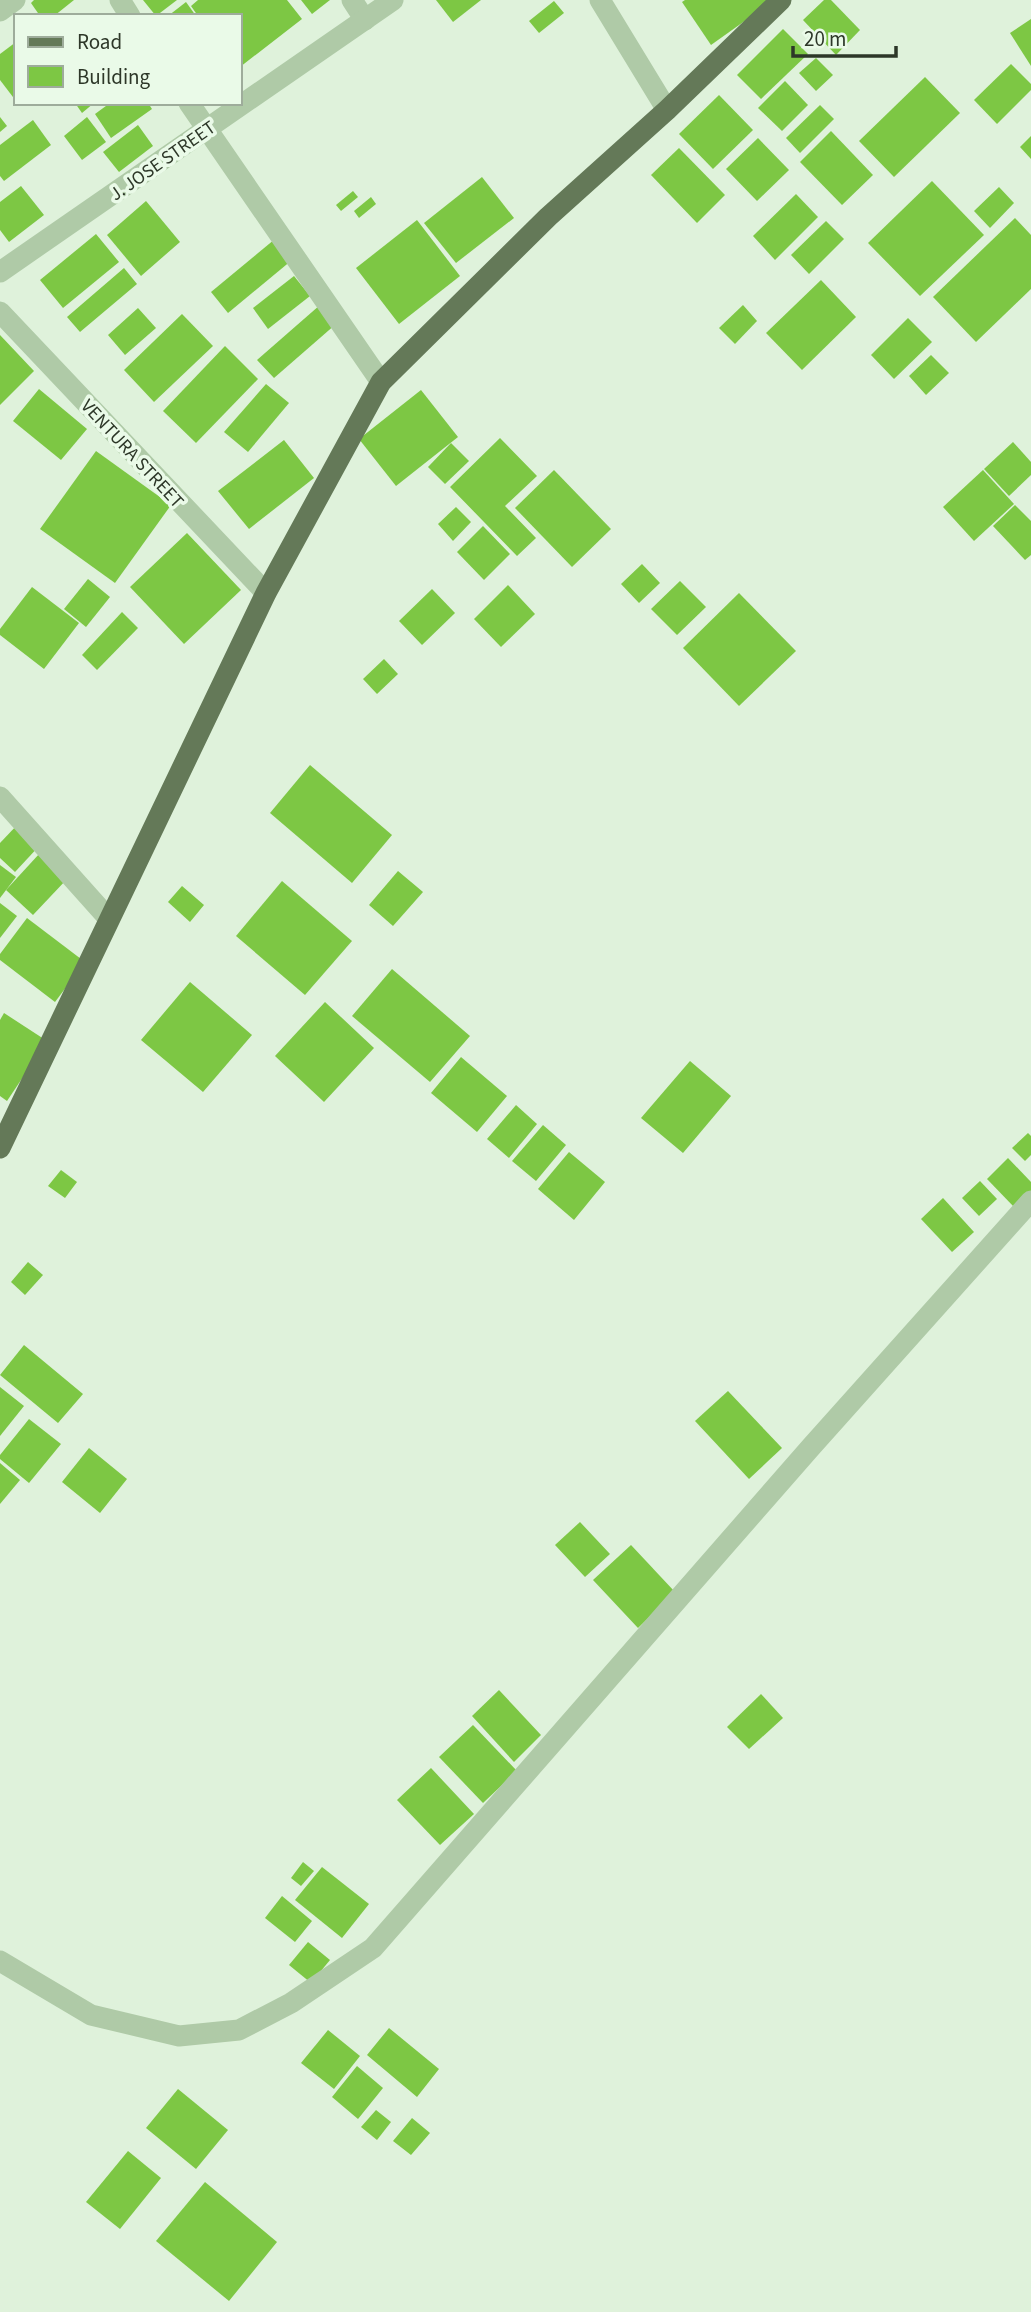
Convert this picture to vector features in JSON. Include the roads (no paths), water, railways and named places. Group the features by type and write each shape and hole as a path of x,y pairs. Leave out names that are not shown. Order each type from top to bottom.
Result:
{"main road":[{"path":"0,1148 266,593 381,382 548,217 667,110 781,0"}],"street":[{"path":"0,11 15,0"},
{"path":"352,0 365,20"},
{"name":"J. JOSE STREET","path":"242,104 393,0"},
{"path":"600,0 667,110"},
{"path":"190,105 381,382"},
{"name":"J. JOSE STREET","path":"0,272 241,105"},
{"name":"VENTURA STREET","path":"0,312 266,593"},
{"path":"0,797 109,919"},
{"path":"0,1961 91,2015 179,2036 239,2030 290,2003 373,1948 811,1447 1031,1201"}]}
